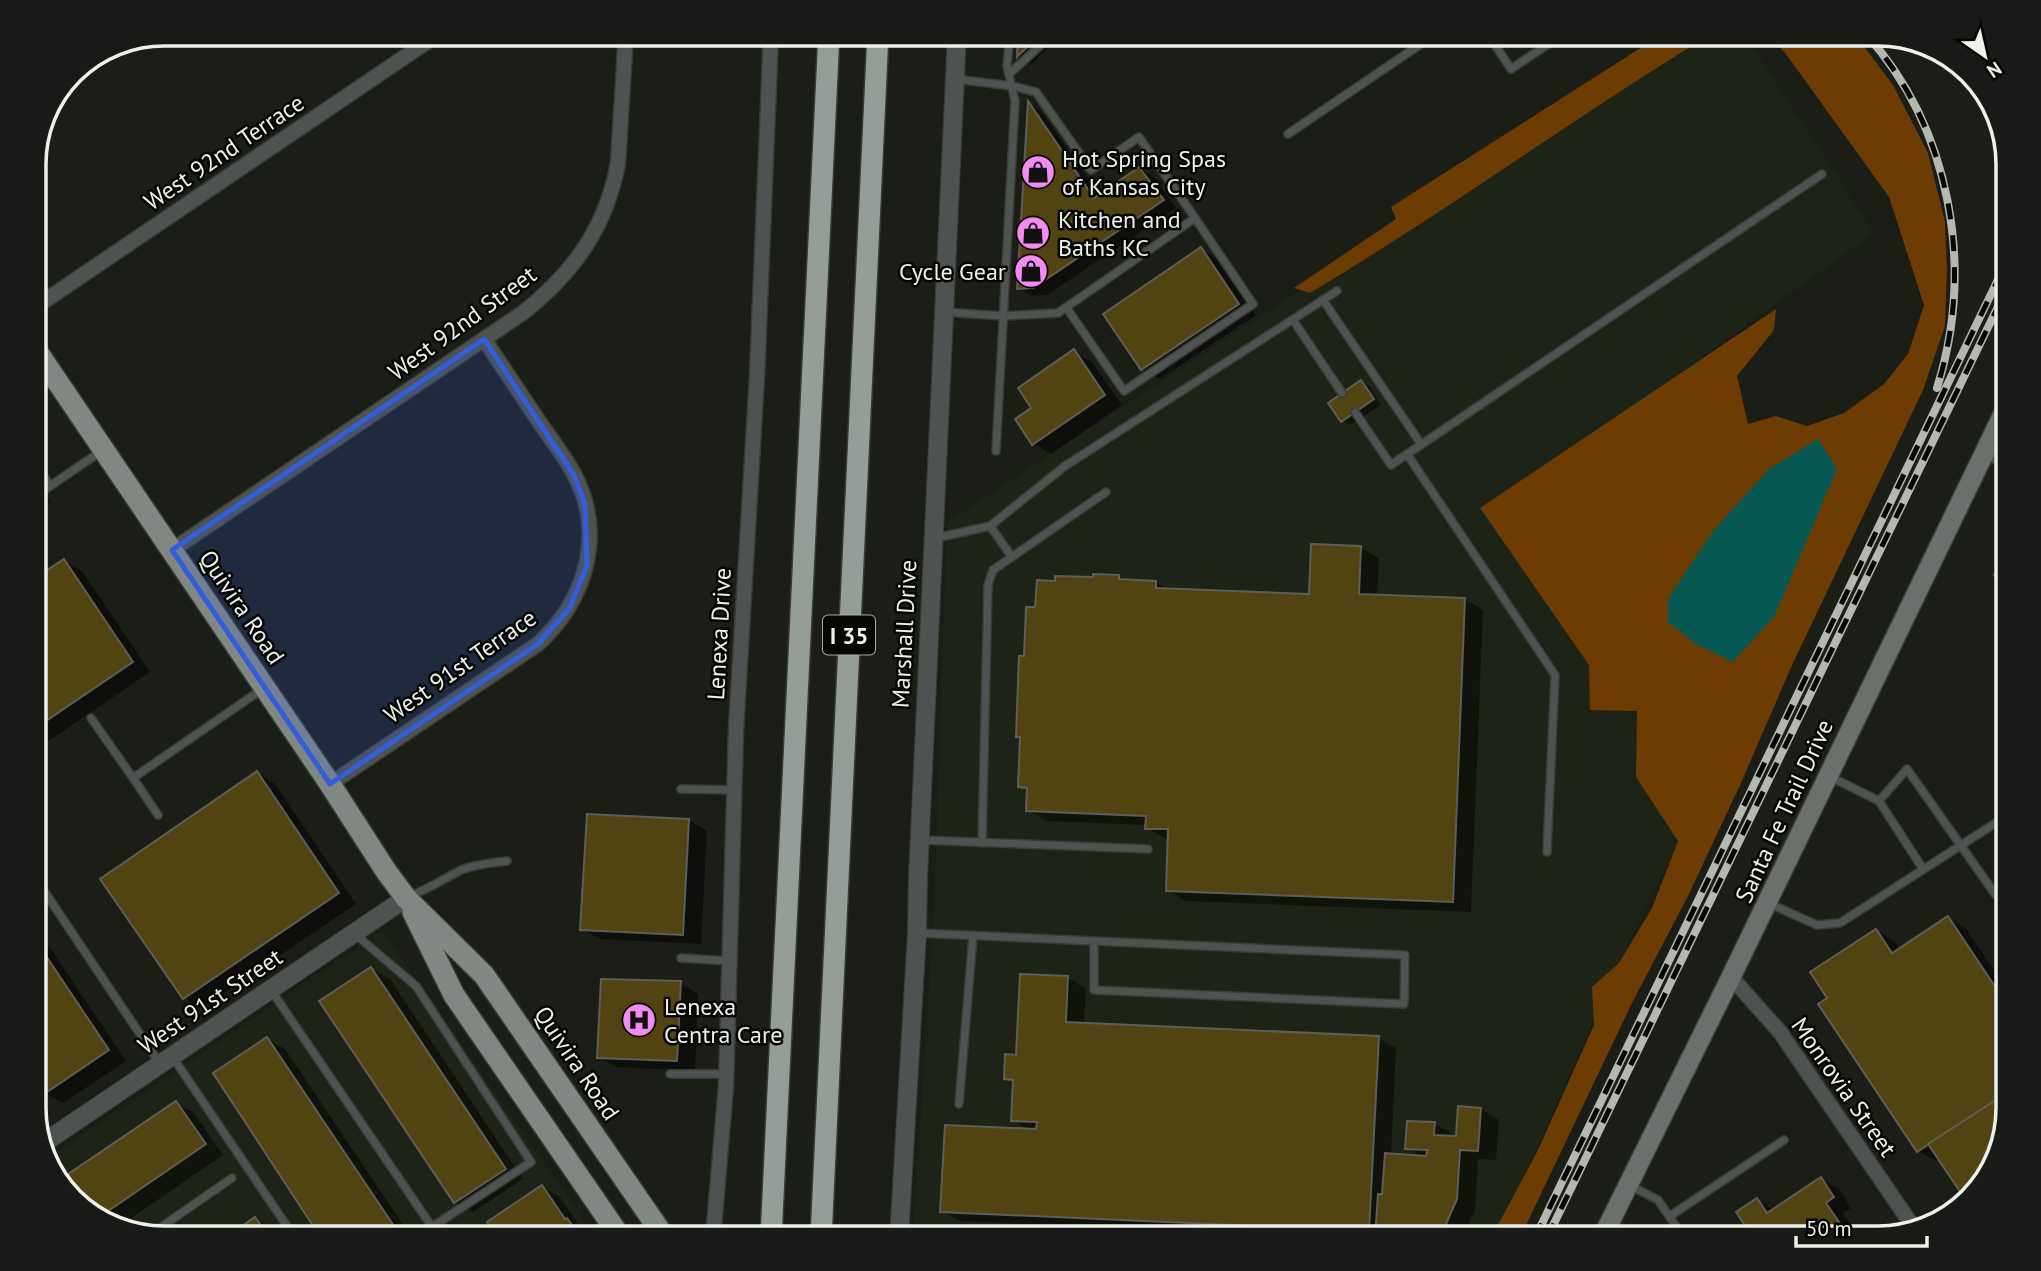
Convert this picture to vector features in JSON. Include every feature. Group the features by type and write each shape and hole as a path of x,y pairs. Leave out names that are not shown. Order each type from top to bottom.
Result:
{"highway":[{"name":"I 35","path":"772,1226 828,46"},
{"name":"I 35","path":"822,1226 877,46"}],"main road":[{"name":"Quivira Road","path":"46,366 265,687 386,871 406,898 484,975 657,1226"},
{"name":"Santa Fe Trail Drive","path":"1608,1226 1995,430"},
{"name":"Quivira Road","path":"406,898 454,995 613,1226"}],"street":[{"name":"West 92nd Terrace","path":"46,299 421,46"},
{"name":"West 92nd Street","path":"172,550 484,339 546,295 570,270 593,237 615,182 625,46"},
{"name":"Lenexa Drive","path":"714,1226 726,1074 737,715 757,376 770,46"},
{"name":"Marshall Drive","path":"900,1226 917,933 919,840 956,46"},
{"name":"West 91st Terrace","path":"330,784 538,644 555,628 569,609 587,566 590,535 585,504 574,475 484,339"},
{"name":"West 91st Street","path":"50,1138 406,898"},
{"name":"Monrovia Street","path":"1731,977 1780,1032 1909,1221"}],"lane":[{"path":"996,452 1015,101 1007,66 1009,46"},
{"path":"1009,74 1040,46"},
{"path":"1288,134 1418,46"},
{"path":"1496,46 1511,69 1546,46"},
{"path":"955,79 1012,86 1036,92 1091,170 1139,137 1253,304 1124,391 1066,307"},
{"path":"1355,412 1391,465 1822,174"},
{"path":"944,312 1003,316 1058,313 1195,218"},
{"path":"933,538 990,526 1065,466 1338,291"},
{"path":"1323,300 1421,444"},
{"path":"1293,320 1342,393"},
{"path":"46,488 103,449"},
{"path":"1407,454 1555,675 1547,852"},
{"path":"1983,455 1995,460"},
{"path":"46,479 50,485"},
{"path":"982,843 988,584 993,570 1106,492"},
{"path":"990,526 1012,557"},
{"path":"133,778 265,687"},
{"path":"91,718 158,815"},
{"path":"1879,802 1907,769 1996,893"},
{"path":"1828,775 1879,802 1923,869"},
{"path":"681,789 735,790"},
{"path":"1767,902 1817,925 1840,923 1996,823"},
{"path":"919,840 1148,849"},
{"path":"406,898 438,885 463,869 507,861"},
{"path":"46,894 286,1226"},
{"path":"354,933 416,986 531,1162 434,1226"},
{"path":"917,933 1405,955 1405,1004 1094,990 1094,942"},
{"path":"960,1104 973,936"},
{"path":"681,958 730,961"},
{"path":"271,989 431,1226"},
{"path":"670,1074 726,1074"},
{"path":"1670,1216 1784,1140"},
{"path":"163,1226 232,1178"},
{"path":"1629,1184 1658,1200 1676,1226"}],"highlighted area":[{"path":"484,339 574,475 585,504 587,566 569,609 538,644 330,784 172,550"}],"shaded area":[{"path":"1644,46 1692,46 1310,293 1294,288 1396,219 1391,207"},
{"path":"1671,46 1752,46 1874,233 1491,510 1633,714 1678,844 1629,941 1502,1226 914,1226 934,907 947,522"},
{"path":"1778,46 1864,46 1893,85 1928,153 1945,222 1945,326 1923,390 1793,663 1741,783 1526,1226 1497,1226 1538,1150 1594,1025 1592,987 1619,963 1652,908 1678,841 1636,777 1637,711 1590,710 1589,665 1480,508 1776,309 1774,330 1737,376 1748,424 1776,416 1807,426 1844,413 1884,384 1908,354 1924,305 1889,197"},
{"path":"382,931 589,1226 148,1224 118,1217 92,1201 65,1173 55,1153"}],"water":[{"path":"1818,439 1837,469 1774,617 1733,662 1696,644 1668,622 1668,599 1713,531 1769,469"}],"building":[{"path":"1017,46 1028,46 1017,57"},
{"path":"1028,101 1094,198 1139,167 1164,200 1033,288 1017,289"},
{"path":"1201,247 1239,304 1141,370 1103,314"},
{"path":"1074,349 1105,395 1032,445 1015,419 1031,408 1018,388"},
{"path":"1361,380 1374,399 1341,422 1328,403"},
{"path":"1311,544 1361,546 1359,594 1465,598 1453,902 1166,891 1168,829 1145,829 1146,816 1026,811 1027,788 1018,787 1020,737 1016,737 1019,656 1024,656 1026,607 1035,607 1037,580 1055,581 1055,576 1119,575 1119,579 1156,581 1156,588 1309,594"},
{"path":"64,559 133,662 46,721 46,571"},
{"path":"257,771 339,893 183,999 100,879"},
{"path":"587,814 689,819 683,935 580,930"},
{"path":"1948,916 1996,988 1996,1100 1917,1152 1818,1004 1827,998 1810,972 1876,929 1892,953"},
{"path":"46,956 109,1050 46,1093"},
{"path":"371,967 506,1169 454,1203 319,1001"},
{"path":"1020,974 1068,976 1066,1022 1379,1036 1369,1226 1256,1226 940,1212 945,1125 1036,1129 1037,1122 1011,1121 1013,1080 1004,1079 1005,1054 1016,1055"},
{"name":"Lenexa Centra Care","path":"601,979 681,981 677,1061 597,1058"},
{"path":"267,1037 394,1226 313,1226 213,1073"},
{"path":"1996,1100 1987,1153 1960,1192 1928,1144"},
{"path":"176,1101 206,1144 107,1212 80,1191 67,1175"},
{"path":"1458,1106 1481,1108 1478,1151 1460,1150 1457,1199 1445,1226 1376,1226 1378,1194 1382,1194 1385,1153 1426,1156 1427,1150 1405,1149 1407,1121 1435,1122 1434,1135 1456,1136"},
{"path":"1821,1177 1834,1197 1826,1203 1842,1226 1745,1226 1736,1212 1757,1198 1767,1213"},
{"path":"542,1185 573,1226 488,1226 487,1222"},
{"path":"255,1217 261,1226 242,1226"}],"railway":[{"path":"1875,46 1894,71 1918,112 1936,155 1948,201 1954,248 1954,295 1948,342 1937,388"},
{"path":"1541,1226 1995,286"},
{"path":"1553,1226 1995,313"}],"place":[{"name":"Hot Spring Spas of Kansas City","path":"1038,172"},
{"name":"Kitchen and Baths KC","path":"1033,233"},
{"name":"Cycle Gear","path":"1031,271"},
{"name":"Lenexa Centra Care","path":"639,1020"}]}
